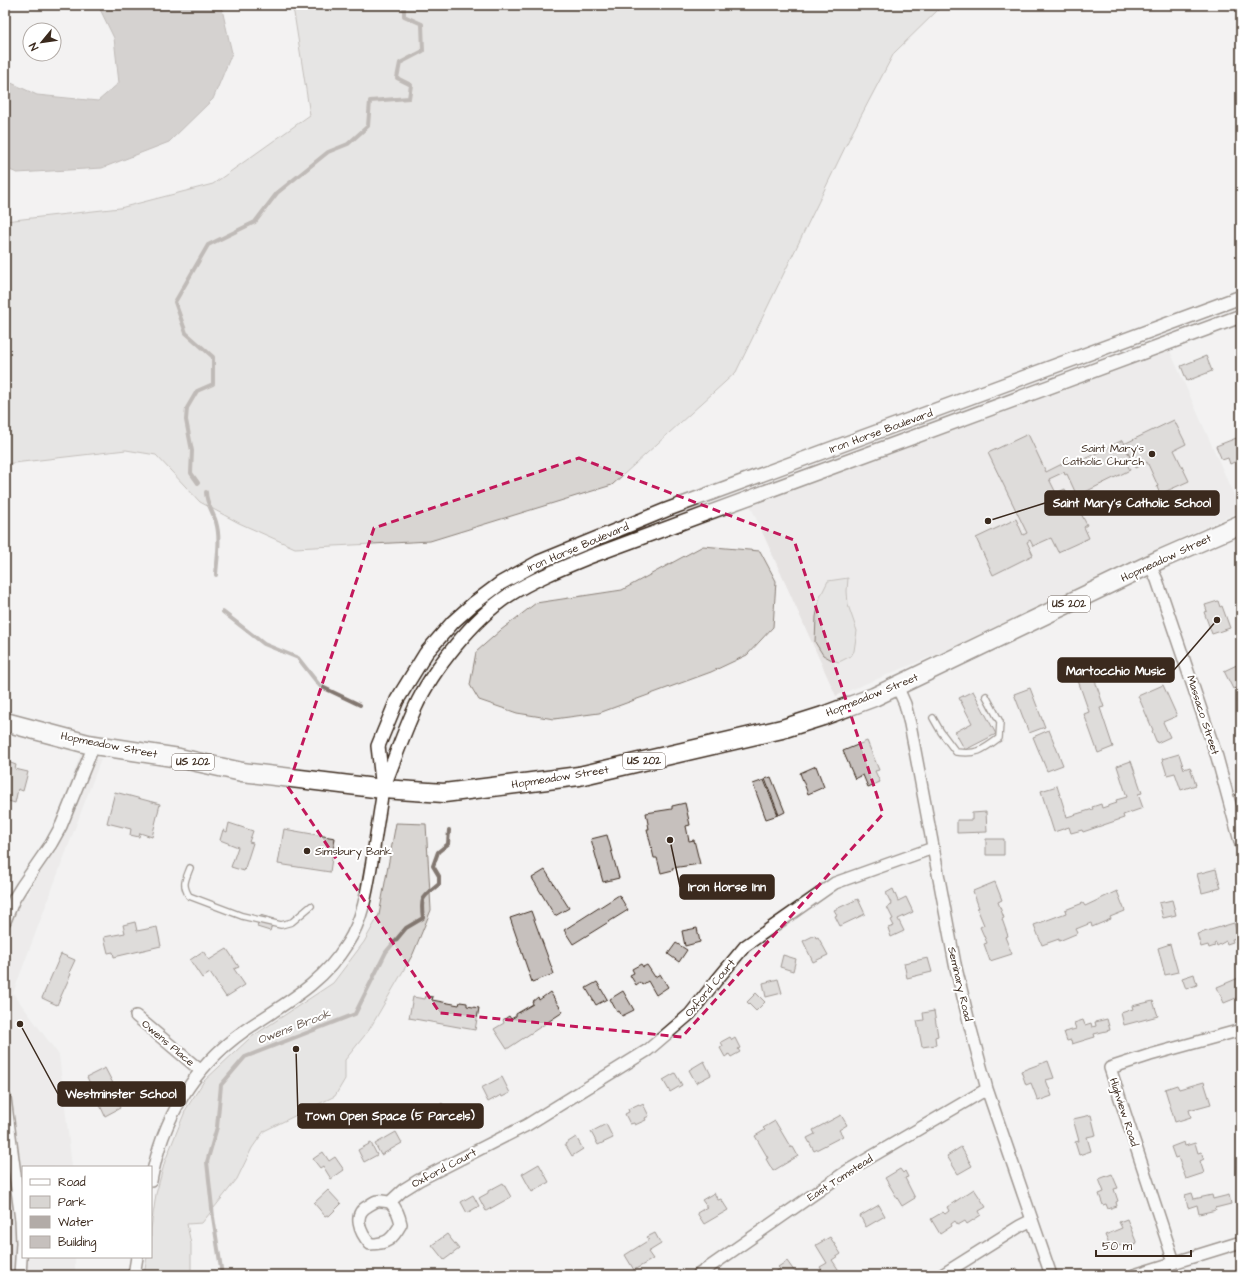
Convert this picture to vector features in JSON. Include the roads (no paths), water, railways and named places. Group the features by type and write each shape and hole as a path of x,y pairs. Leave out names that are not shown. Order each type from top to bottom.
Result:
{"highway":[{"name":"Hopmeadow Street","path":"5,722 94,745 179,758 242,772 383,789 444,793 579,776 782,728 823,716 874,697 1150,565 1241,524"}],"street":[{"path":"1239,298 1241,316"},
{"name":"Iron Horse Boulevard","path":"383,789 378,746 397,700 426,653 448,627 473,604 501,583 539,562 666,510 1239,298"},
{"name":"Iron Horse Boulevard","path":"383,789 415,707 432,678 456,644 478,621 510,595 546,575 589,557 1241,316"},
{"name":"Massaco Street","path":"1150,565 1157,580 1204,717 1217,757 1241,845"},
{"name":"Seminary Road","path":"897,686 905,704 910,724 955,964 970,1026 987,1089 1051,1275"},
{"path":"5,921 22,886 51,844 61,826 94,745"},
{"path":"152,1177 159,1150 172,1116 184,1092 200,1070 218,1052 244,1032 295,998 320,978 335,962 348,943 367,895 383,789"},
{"name":"Oxford Court","path":"390,1202 403,1190 419,1180 527,1125 648,1050 690,1014 745,946 834,883 933,848"},
{"name":"Owens Place","path":"136,1016 200,1070"},
{"name":"Highview Road","path":"1174,1262 1110,1068 1150,1055 1241,1030"},
{"name":"East Tomstead","path":"698,1275 847,1171 987,1089"},
{"path":"5,1098 21,1220 22,1243 20,1275"},
{"path":"942,1275 1032,1220"},
{"path":"1134,1275 1241,1242"},
{"path":"134,1275 137,1258"}],"lane":[{"path":"933,718 941,732 956,752 965,754 979,752 998,738 1000,722 986,696"},
{"path":"190,868 184,882 185,889 189,896 242,916 281,925 292,922 311,906"}],"water":[{"path":"98,5 221,5 232,53 213,99 169,142 102,168 17,173 5,168 5,80 37,95 98,101 119,83 114,38"}],"waterway":[{"name":"Owens Brook","path":"198,483 191,473 192,451 186,420 187,408 197,391 213,384 213,357 186,333 175,302 208,245 255,222 277,193 328,152 348,144 368,126 370,101 409,98 411,85 397,78 400,63 423,51 422,24 404,16 404,5"},
{"name":"Owens Brook","path":"206,492 207,500 215,518 218,535 216,575"},
{"name":"Owens Brook","path":"223,612 264,644 298,658 320,686 360,705"},
{"name":"Owens Brook","path":"222,1275 213,1217 207,1162 217,1127 221,1085 245,1057 355,1014 386,952 406,928 423,918 422,905 424,898 439,884 439,876 433,866 438,852 448,844 449,830"}],"place":[{"name":"Saint Mary's Catholic Church","path":"1152,454"},
{"name":"Saint Mary's Catholic School","path":"988,521"},
{"name":"Martocchio Music","path":"1217,620"},
{"name":"Iron Horse Inn","path":"670,840"},
{"name":"Simsbury Bank","path":"307,851"},
{"name":"Westminster School","path":"20,1024"},
{"name":"Town Open Space (5 Parcels)","path":"296,1049"}]}
